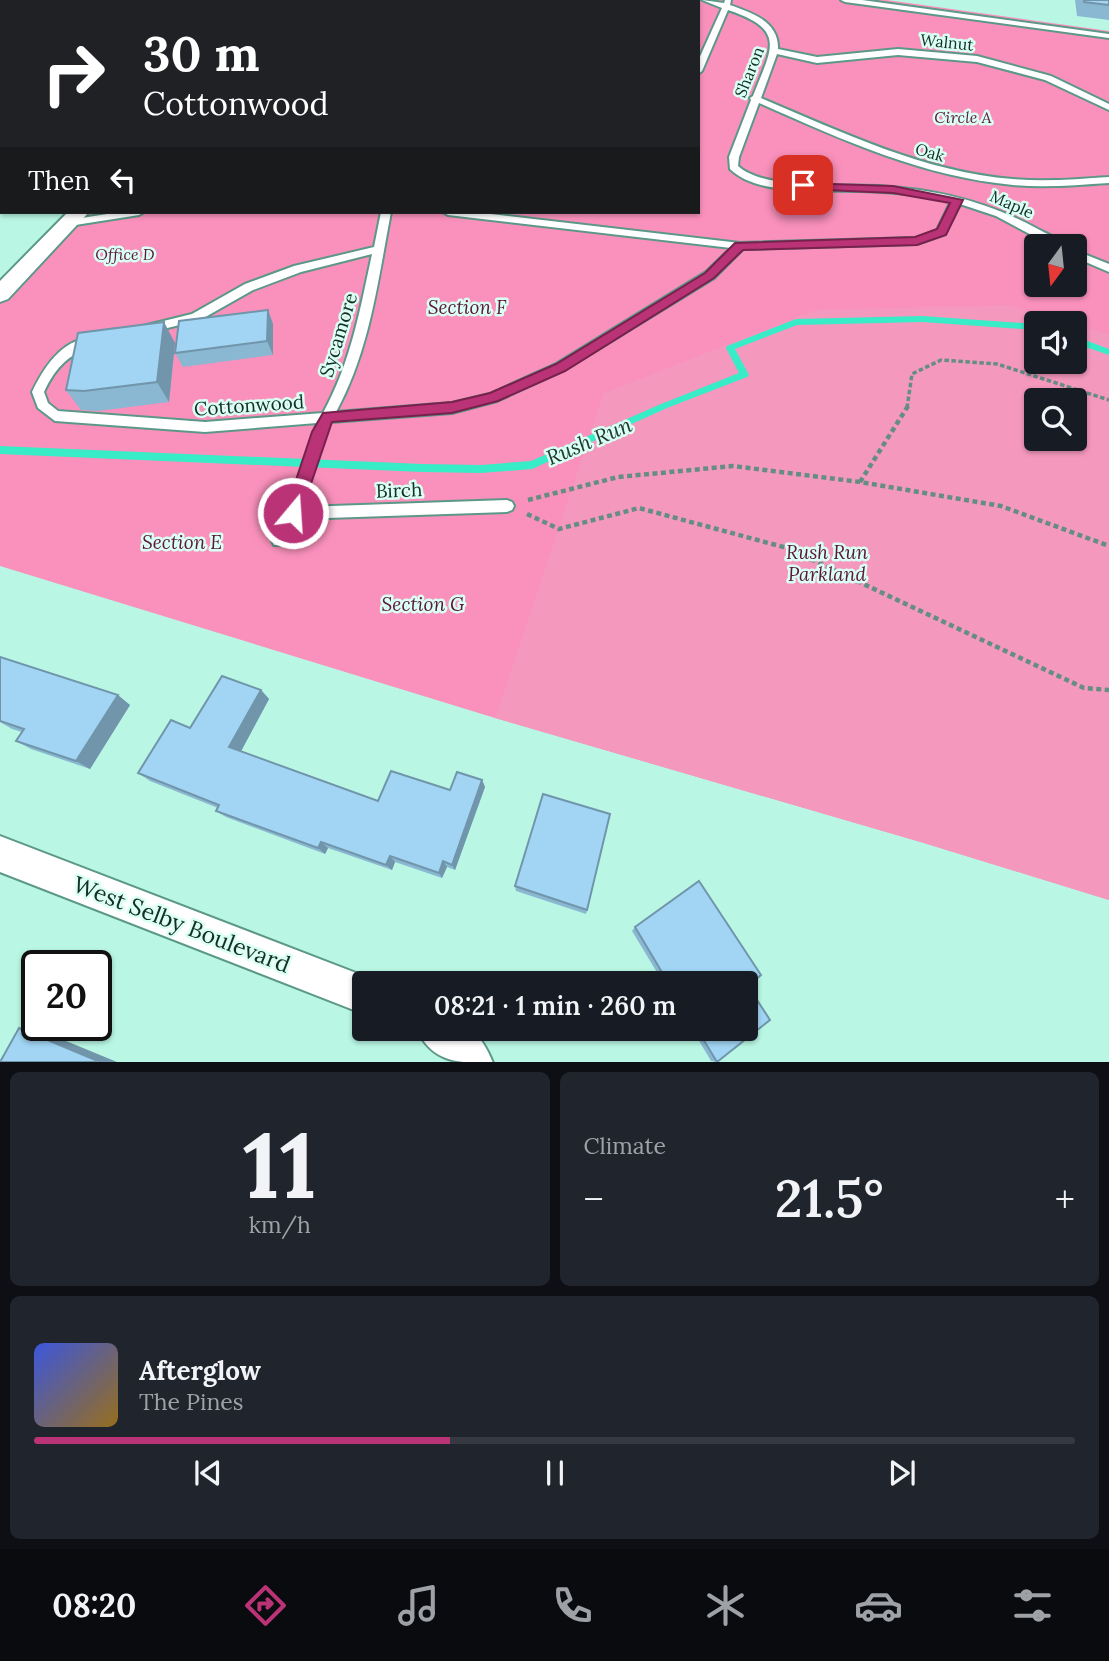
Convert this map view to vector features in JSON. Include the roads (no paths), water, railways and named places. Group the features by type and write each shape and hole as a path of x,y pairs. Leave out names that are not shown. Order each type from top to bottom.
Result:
{"street":[{"path":"0,294 74,217"},
{"name":"West Selby Boulevard","path":"0,855 352,990"},
{"path":"454,1041 466,1050 473,1062"}],"lane":[{"path":"700,66 727,4 706,0"},
{"path":"845,0 1109,36"},
{"name":"Sharon","path":"727,4 768,26 774,35 774,51 754,98 734,157 733,167 738,173"},
{"name":"Walnut","path":"774,51 817,60 898,52 990,61 1048,78 1109,107"},
{"name":"Oak","path":"754,98 885,155 955,175 1053,184 1109,180"},
{"name":"Maple","path":"738,173 755,180 778,184 893,190 957,200 989,210 1037,234"},
{"path":"465,214 740,246 917,241 941,232 957,200"},
{"path":"74,217 113,214"},
{"name":"Sycamore","path":"279,541 293,513 315,448 360,341 386,214"},
{"name":"Cottonwood","path":"112,337 64,352 47,374 38,392 42,405 55,416 205,427 452,408 493,398 530,384 710,275 740,246"},
{"path":"137,331 195,317 249,287 298,269 379,249"},
{"path":"1087,259 1109,268"},
{"name":"Birch","path":"293,513 506,506"}],"waterway":[{"name":"Rush Run","path":"0,450 422,468 481,469 532,465 664,406 744,375 730,348 796,322 922,319 1024,326"},
{"name":"Rush Run","path":"1087,344 1109,352"}],"park label":[{"name":"Circle A","path":"963,117"},
{"name":"Office D","path":"125,254"},
{"name":"Section F","path":"467,307"},
{"name":"Section E","path":"182,542"},
{"name":"Rush Run Parkland","path":"827,563"},
{"name":"Section G","path":"423,604"}]}
